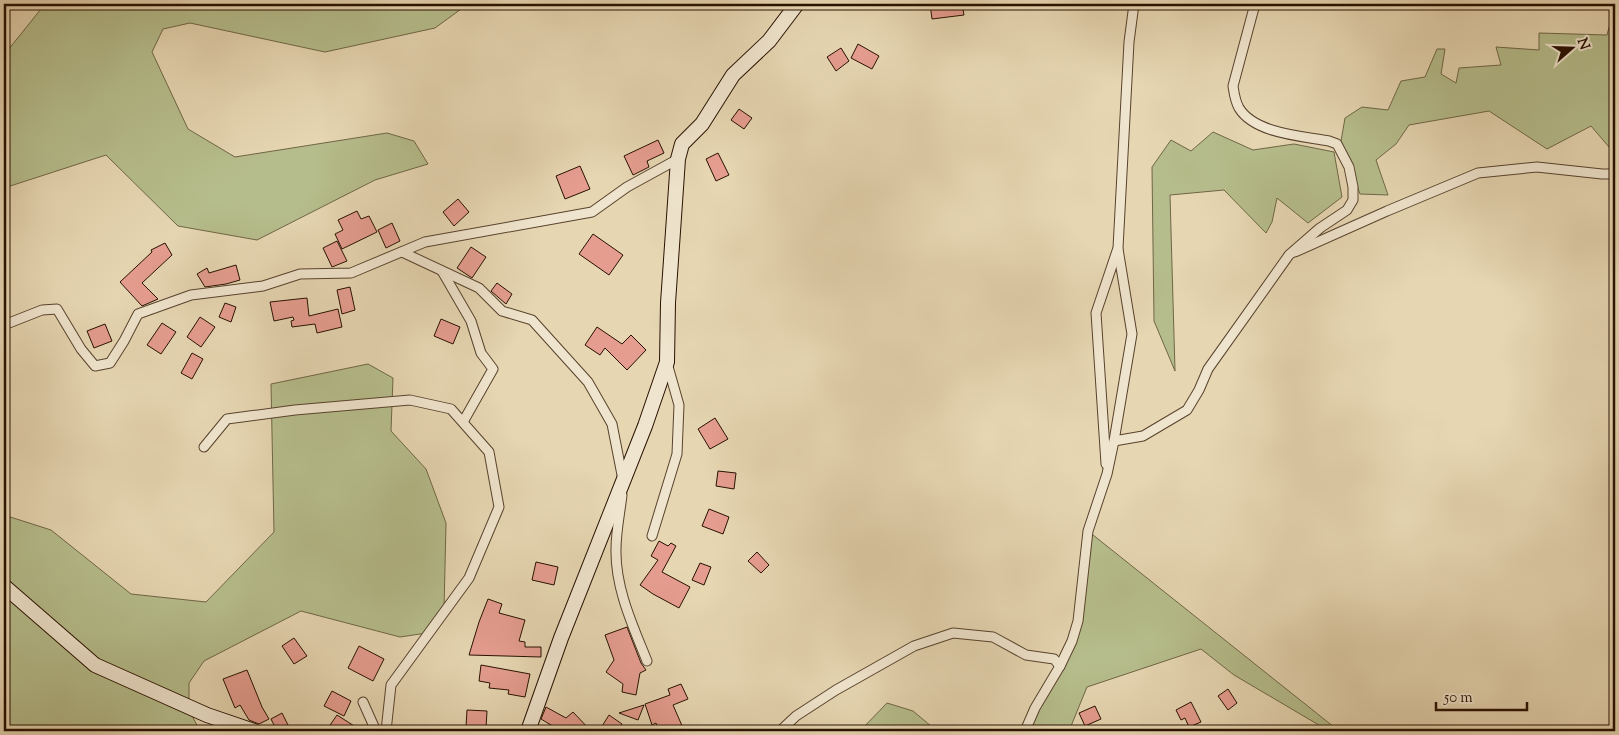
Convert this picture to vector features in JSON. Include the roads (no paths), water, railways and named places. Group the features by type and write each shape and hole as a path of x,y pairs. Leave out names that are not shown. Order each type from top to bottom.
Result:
{"street":[{"path":"652,536 676,454 679,405 667,362 668,303 678,159 682,144 702,124 732,75 769,41 797,4"},
{"path":"1025,731 1034,708 1060,666 1072,641 1078,621 1088,531 1107,474 1132,334 1118,248 1129,42 1134,4"},
{"path":"1114,441 1143,436 1187,410 1199,390 1208,369 1289,255 1320,228 1347,210 1353,200 1353,187 1349,167 1337,144 1278,133 1262,126 1239,108 1233,86 1255,4"},
{"path":"4,325 42,310 57,309 81,349 95,366 110,363 124,342 138,314 191,295 263,286 300,274 351,274 425,242 592,212 627,187 678,159"},
{"path":"1289,255 1478,173 1537,167 1615,174"},
{"path":"1107,474 1096,313 1118,248"},
{"path":"402,252 479,288 502,311 532,320 588,382 612,424 624,480 616,549 619,580 632,624 647,661"},
{"path":"442,270 471,321 481,353 494,369 463,422"},
{"path":"528,731 561,638 624,480 667,362"},
{"path":"204,447 227,419 295,410 410,400 451,409 489,452 499,507 469,578 391,684 386,731"},
{"path":"4,586 95,665 199,711 254,731"},
{"path":"780,731 796,716 836,690 914,646 953,633 993,637 1026,655 1054,659 1060,666"},
{"path":"364,702 376,731"}]}
